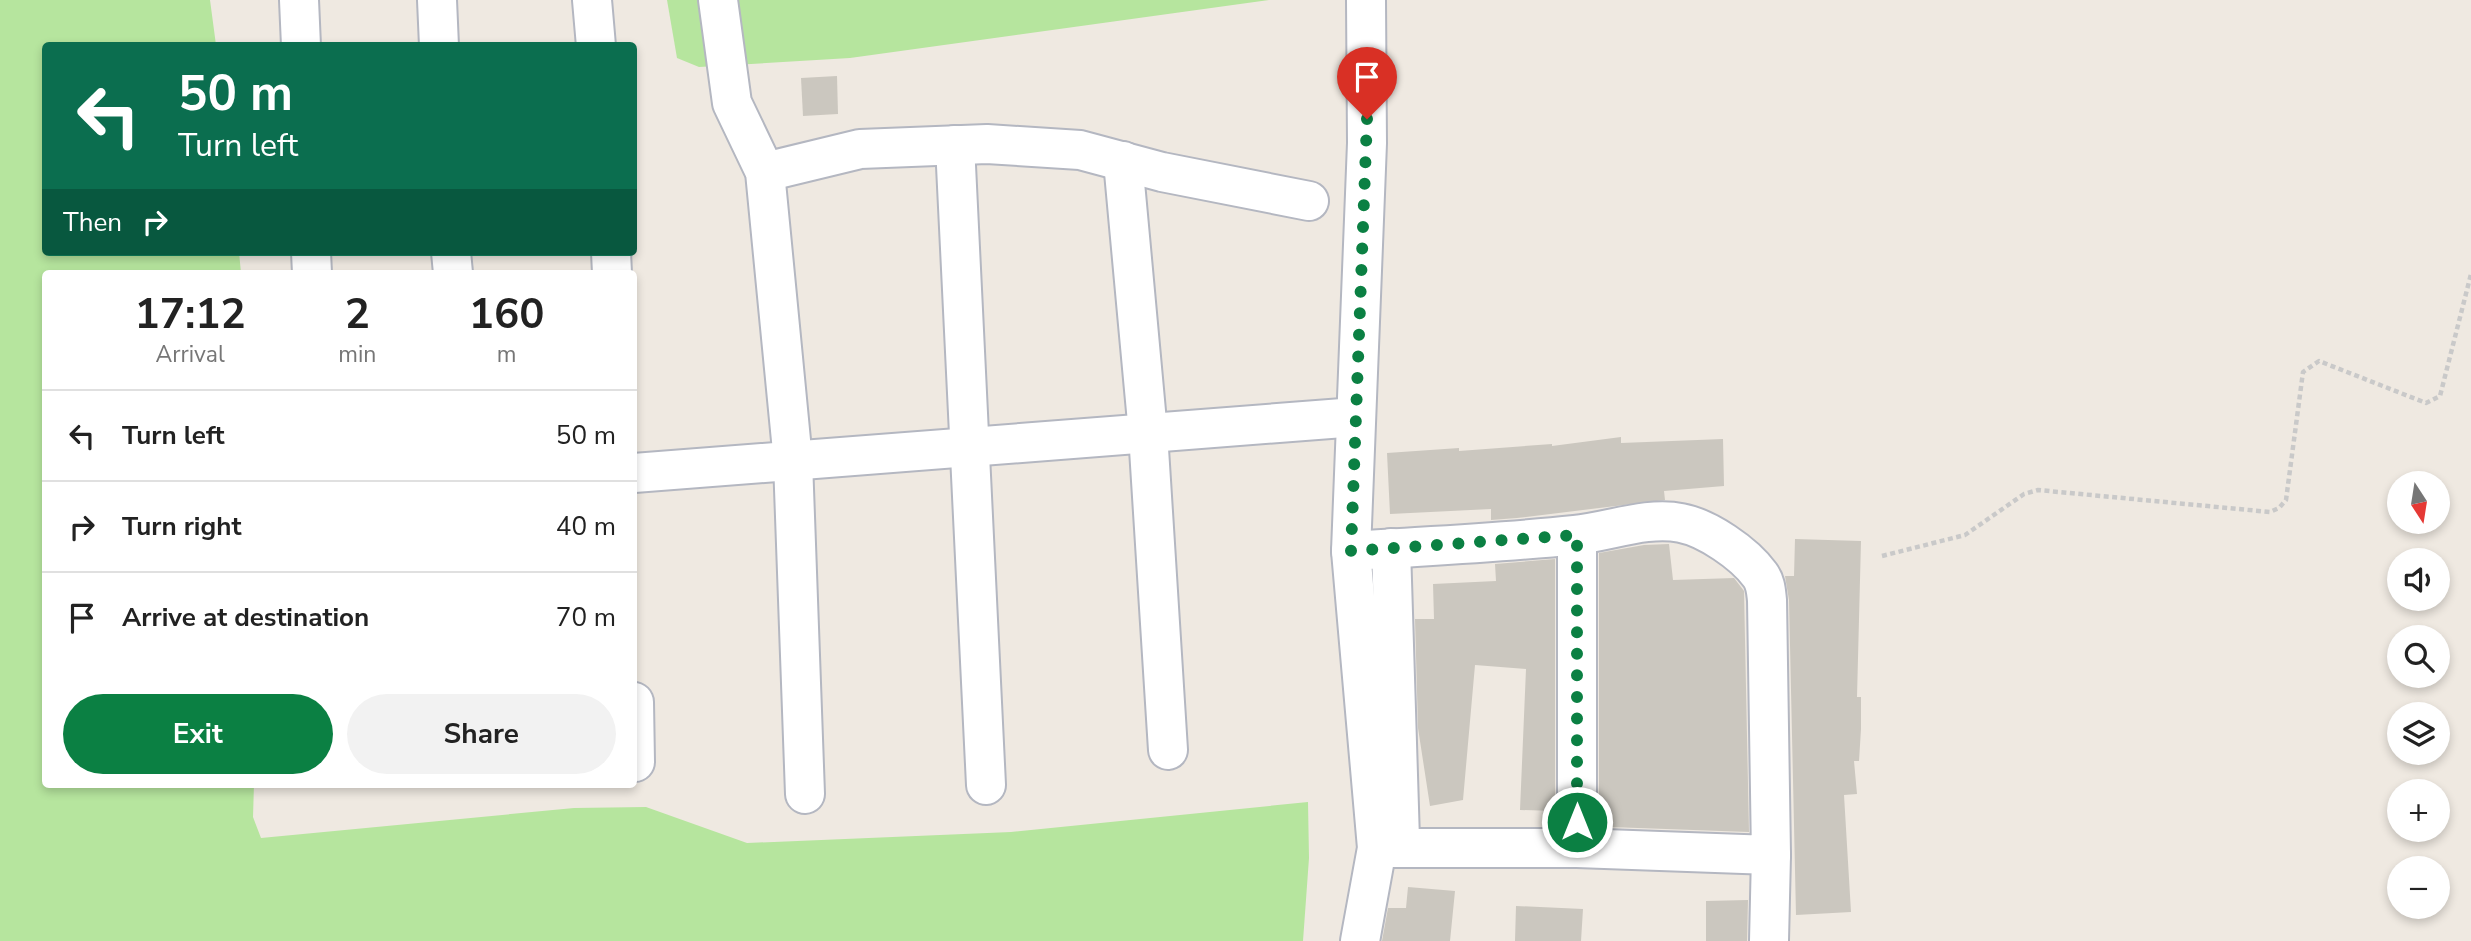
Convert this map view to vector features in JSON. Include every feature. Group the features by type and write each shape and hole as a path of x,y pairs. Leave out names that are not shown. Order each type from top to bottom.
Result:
{"street":[{"path":"299,0 301,42"},
{"path":"437,0 439,42"},
{"path":"592,0 596,42"},
{"path":"718,0 732,103 765,172 793,461 805,794"},
{"path":"1366,0 1367,143 1351,551 1389,848"},
{"path":"765,172 860,149 955,145 1080,150 1162,172 1309,201"},
{"path":"955,145 986,785"},
{"path":"1123,161 1148,433 1167,750"},
{"path":"637,473 1356,417"},
{"path":"1351,551 1577,535 1661,522 1681,523 1728,547 1760,575 1765,584 1767,600 1771,855 1769,941"},
{"path":"1577,535 1577,848"},
{"path":"1360,941 1389,848 1391,548"},
{"path":"1389,848 1577,848 1771,855"}],"path":[{"path":"1882,556 1965,535 2024,494 2038,490 2270,512 2279,508 2286,500 2304,372 2319,361 2426,403 2435,401 2441,396 2471,274"}],"green space":[{"path":"0,0 210,0 216,42 42,42 42,256 239,256 241,270 42,270 42,788 254,788 253,817 261,838 574,808 646,807 747,843 1011,832 1308,802 1309,858 1303,941 0,941"},
{"path":"667,0 1269,0 850,58 699,67 677,58"}],"building":[{"path":"837,76 838,114 803,116 801,78"},
{"path":"1621,437 1621,443 1723,439 1724,486 1664,491 1665,500 1517,518 1491,520 1491,509 1390,514 1387,453 1552,446"},
{"path":"1795,539 1861,541 1857,697 1861,697 1861,729 1859,761 1854,761 1857,794 1844,795 1851,912 1796,915 1789,600 1785,576 1794,576"},
{"path":"1669,544 1673,580 1734,578 1744,591 1749,832 1610,827 1610,812 1599,812 1599,553 1644,545"},
{"path":"1555,559 1555,811 1520,810 1526,669 1475,665 1463,800 1430,806 1418,728 1415,619 1434,619 1433,584 1496,581 1495,564"},
{"path":"1408,887 1455,891 1450,941 1382,941 1388,908 1406,908"},
{"path":"1748,900 1747,941 1706,941 1706,901"},
{"path":"1516,906 1583,909 1581,941 1515,941"}],"route":[{"path":"1367,119 1351,551 1577,535 1577,822"}]}
